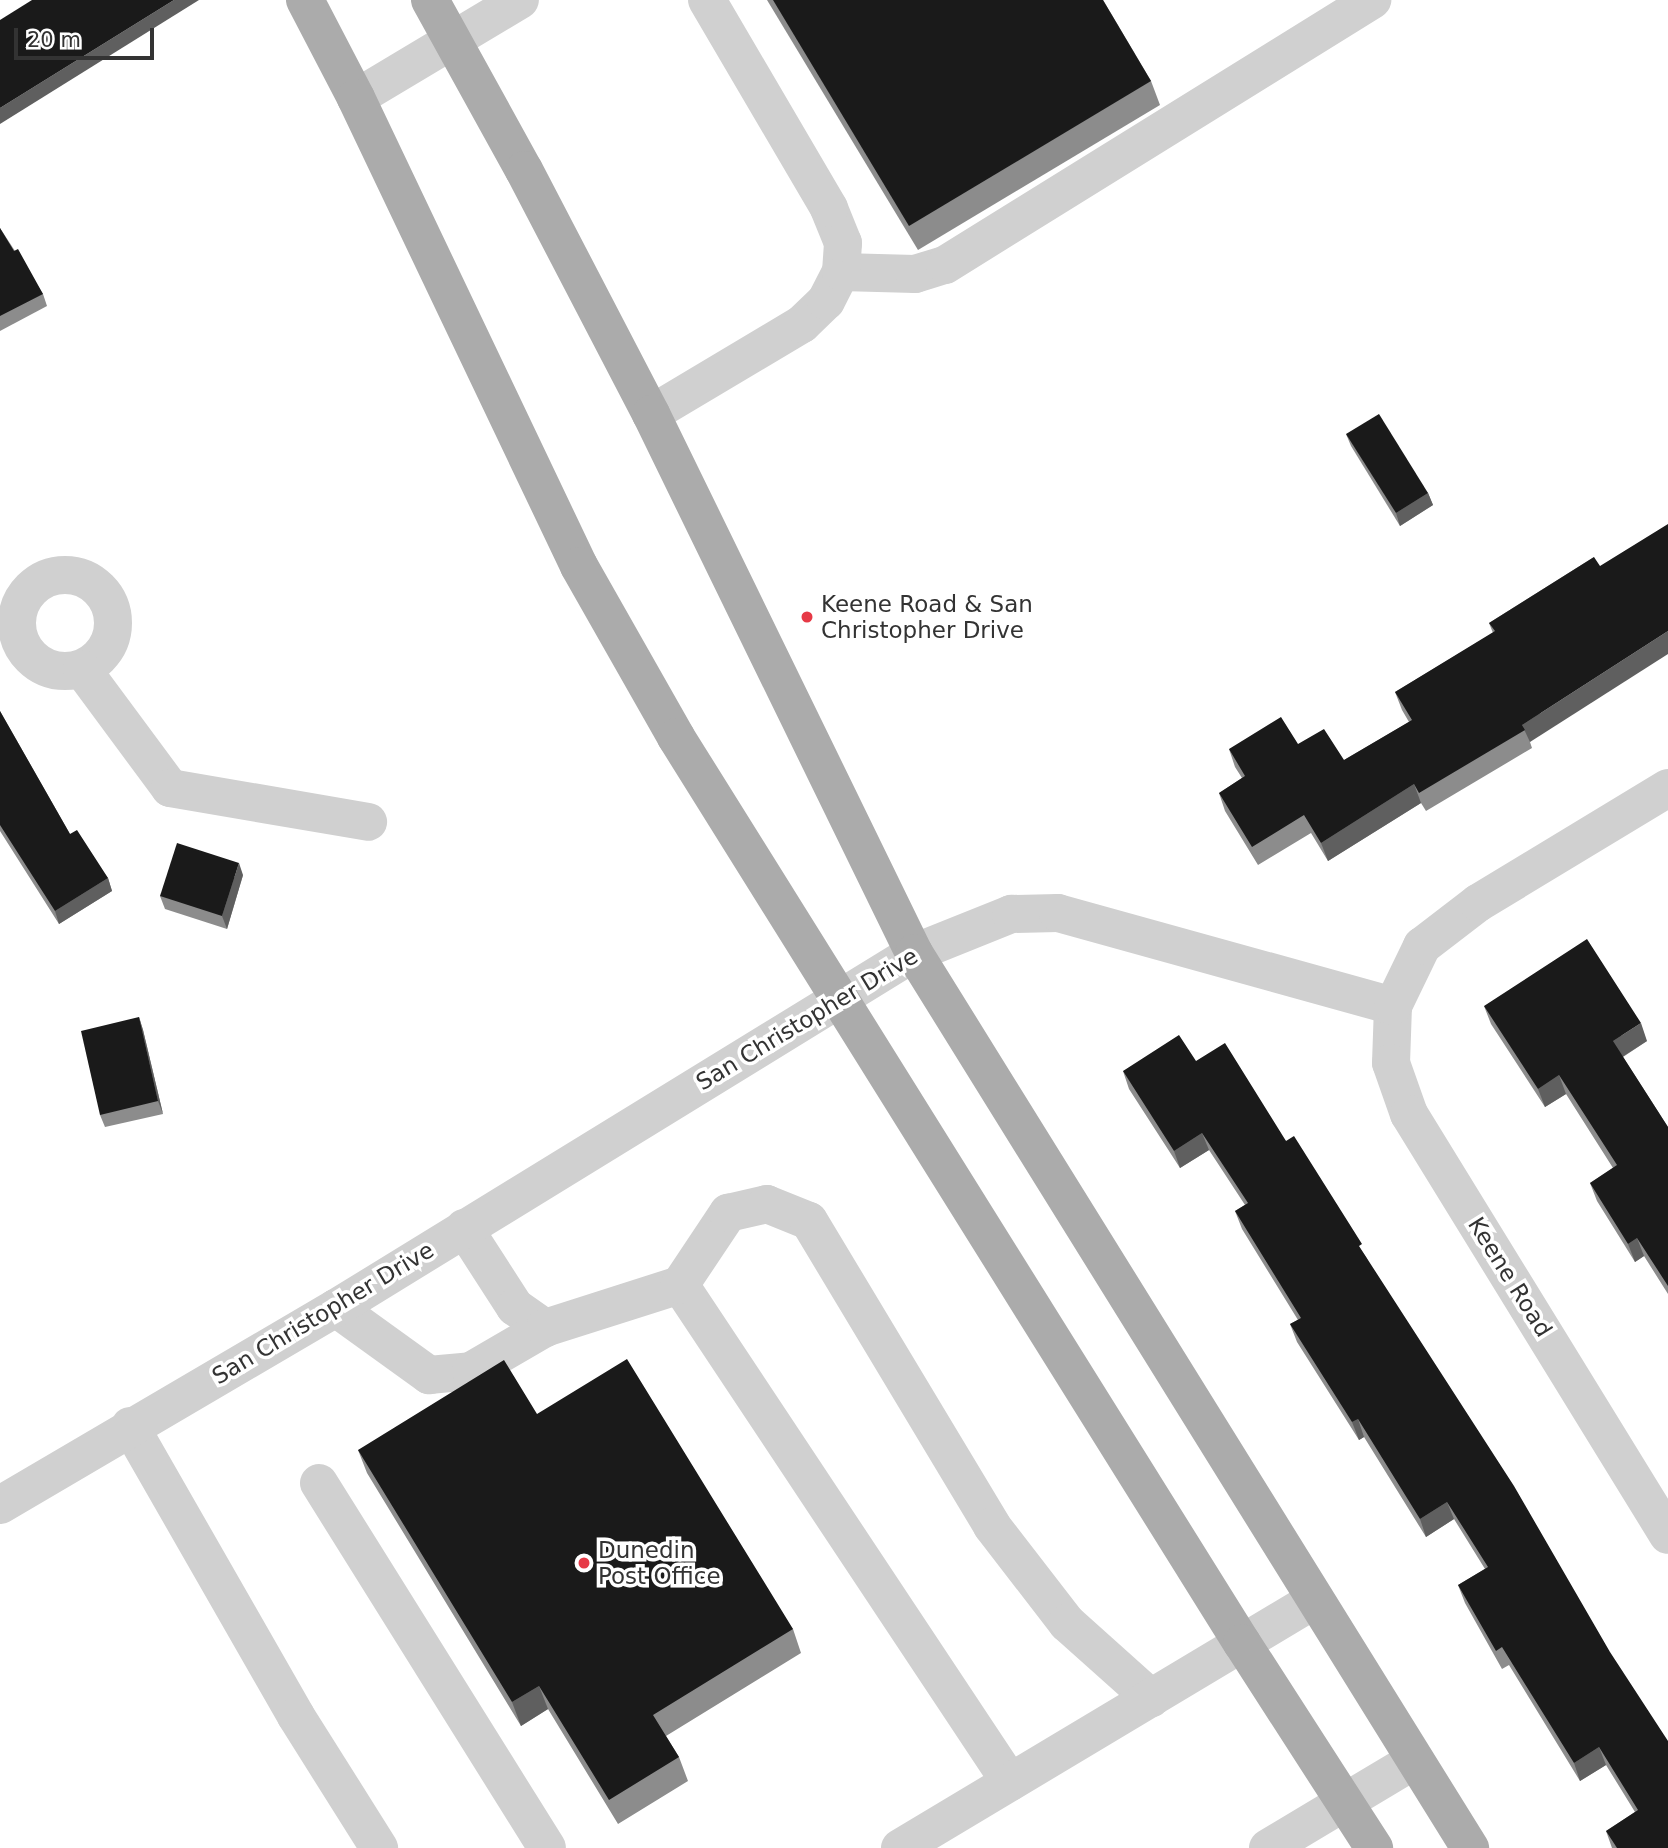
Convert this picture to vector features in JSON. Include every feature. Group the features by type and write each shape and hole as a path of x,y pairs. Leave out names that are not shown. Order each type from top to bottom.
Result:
{"main road":[{"path":"305,0 356,98 579,566 676,737 1242,1643 1374,1848"},
{"path":"430,0 650,414 914,953 1470,1848"}],"street":[{"path":"356,98 520,0"},
{"path":"650,414 802,324 826,301 841,272 843,243 829,208 707,0"},
{"path":"841,272 915,274 945,265 1373,0"},
{"path":"82,669 170,788 368,822"},
{"path":"1393,1006 1422,946 1478,903 1668,788"},
{"name":"San Christopher Drive","path":"0,1505 130,1426 336,1308 914,953 1011,914 1058,913 1393,1006"},
{"name":"Keene Road","path":"1393,1006 1391,1063 1409,1114 1668,1535"},
{"path":"336,1308 429,1375 471,1371 545,1328 680,1285 728,1213 767,1204 809,1221 992,1526 1067,1623 1151,1698"},
{"path":"464,1228 515,1307 545,1328"},
{"path":"680,1285 1010,1782"},
{"path":"130,1426 296,1716 379,1848"},
{"path":"319,1483 547,1848"},
{"path":"900,1848 1314,1600"},
{"path":"1268,1848 1415,1760"}],"building":[{"path":"32,0 174,0 0,108 0,20"},
{"path":"773,0 1103,0 1151,81 909,226"},
{"path":"0,228 14,251 18,249 43,294 0,316"},
{"path":"1379,414 1428,493 1396,513 1346,434"},
{"path":"1668,524 1668,631 1522,725 1525,730 1419,793 1414,784 1321,843 1304,815 1252,847 1219,793 1245,776 1229,749 1281,717 1298,744 1324,729 1344,760 1412,720 1395,692 1495,631 1489,623 1594,557 1600,566"},
{"path":"0,711 70,834 77,830 108,878 55,911 0,825"},
{"path":"177,843 239,863 222,916 160,896"},
{"path":"1587,939 1641,1023 1613,1041 1668,1127 1668,1286 1637,1238 1628,1244 1590,1183 1617,1165 1559,1075 1538,1089 1484,1006"},
{"path":"139,1017 158,1101 100,1115 81,1031"},
{"path":"1179,1035 1196,1061 1225,1043 1286,1141 1294,1136 1362,1244 1359,1246 1514,1486 1610,1652 1668,1741 1668,1848 1617,1848 1606,1831 1638,1810 1599,1747 1574,1763 1502,1647 1496,1651 1458,1585 1488,1567 1447,1502 1420,1519 1358,1419 1352,1422 1290,1324 1301,1318 1235,1211 1248,1203 1202,1133 1174,1151 1123,1071"},
{"name":"Dunedin Post Office","path":"627,1359 793,1629 653,1715 679,1757 609,1800 539,1686 512,1702 358,1450 504,1360 537,1414"}],"place":[{"name":"Keene Road & San Christopher Drive","path":"807,617"},
{"name":"Dunedin Post Office","path":"584,1563"}]}
